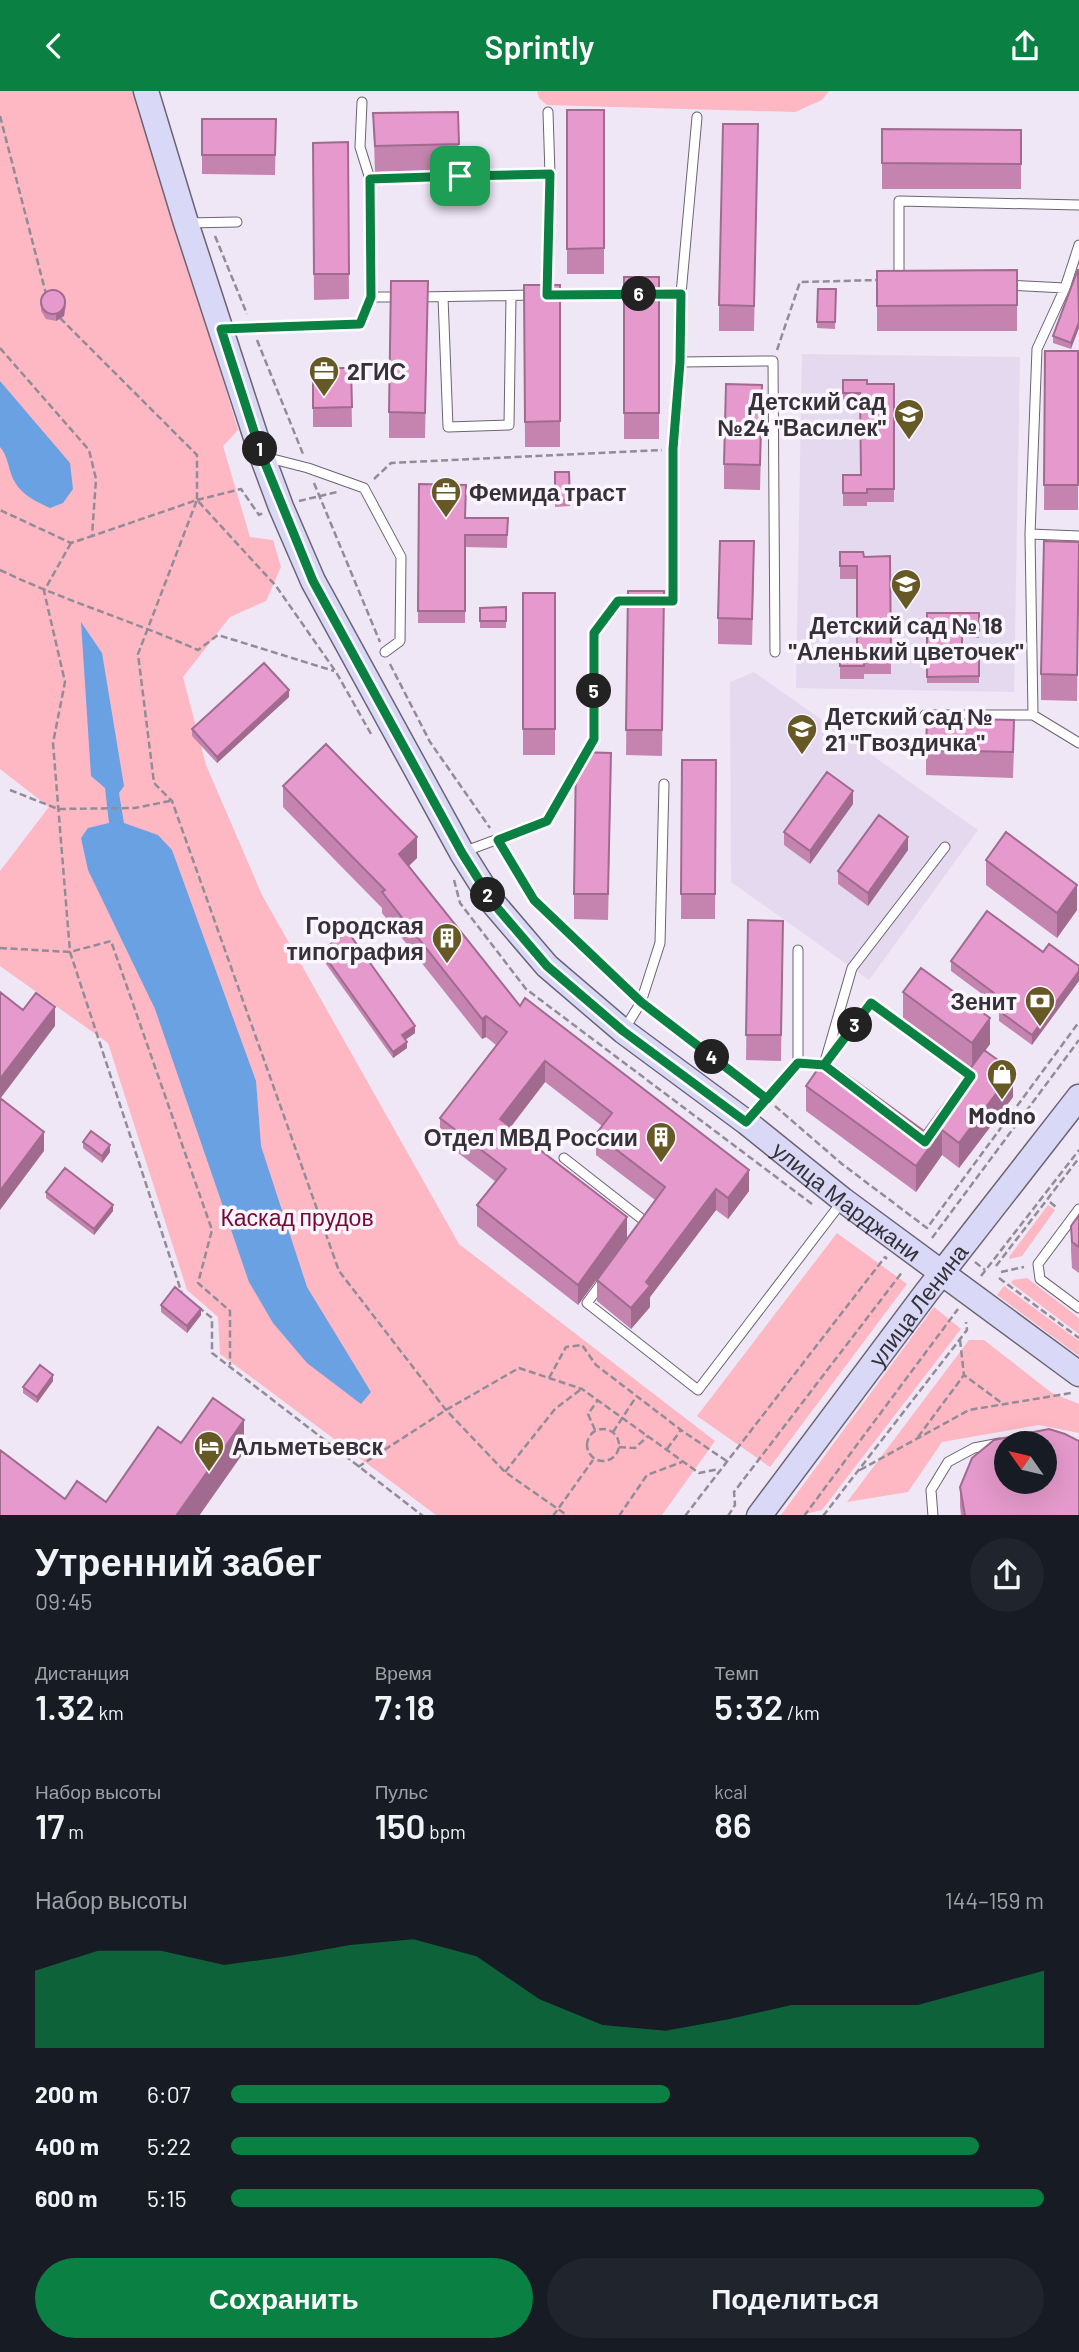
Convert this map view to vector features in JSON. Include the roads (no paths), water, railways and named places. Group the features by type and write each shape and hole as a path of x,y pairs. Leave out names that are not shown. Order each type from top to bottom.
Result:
{"street":[{"name":"улица Марджани","path":"146,91 197,223 221,329 262,456 313,581 462,853 494,904 547,966 623,1031 746,1122 843,1200 943,1272 1075,1383"},
{"name":"улица Ленина","path":"759,1515 1079,1097"}],"lane":[{"path":"221,329 360,324 371,297 370,179 360,147 362,102"},
{"path":"547,295 550,174 548,112"},
{"path":"462,853 547,821 594,739 594,633 618,601 673,601 673,449 680,362 681,294 697,117"},
{"path":"370,179 550,174"},
{"path":"913,280 899,279 899,201 1079,205"},
{"path":"197,223 237,222"},
{"path":"1033,715 1030,534 1037,349 1065,288 1078,251"},
{"path":"996,284 1065,288"},
{"path":"371,297 681,294"},
{"path":"443,297 448,427 509,425 511,296"},
{"path":"680,362 773,361 775,652"},
{"path":"262,456 308,468 364,488 401,557 400,641 385,653"},
{"path":"1030,534 1079,535"},
{"path":"925,715 1033,715 1079,743"},
{"path":"623,1031 641,1002 660,943 664,784"},
{"path":"824,1065 852,968 945,847"},
{"path":"746,1122 798,1063 798,950"},
{"path":"798,1063 824,1065 925,1142 971,1076 871,1003 824,1065"},
{"path":"564,1158 647,1223 640,1233"},
{"path":"610,1273 587,1303 698,1390 843,1200"},
{"path":"1079,1209 1038,1264 1040,1279 1079,1308"},
{"path":"933,1515 931,1490 948,1462 974,1448 994,1444"}],"water":[{"path":"0,381 70,463 73,489 63,503 50,508 27,495 14,481 0,447"},
{"path":"81,622 102,653 124,786 119,793 124,823 158,835 172,850 256,1081 261,1146 307,1287 371,1392 361,1404 307,1363 273,1323 249,1282 155,1009 88,870 81,838 88,828 109,823 105,788 91,776"}],"place":[{"name":"2ГИС","path":"324,398"},
{"name":"Детский сад №24 \"Василек\"","path":"909,441"},
{"name":"Фемида траст","path":"446,519"},
{"name":"Детский сад № 18 \"Аленький цветочек\"","path":"906,611"},
{"name":"Детский сад № 21 \"Гвоздичка\"","path":"802,756"},
{"name":"Городская типография","path":"447,965"},
{"name":"Зенит","path":"1040,1028"},
{"name":"Modno","path":"1002,1101"},
{"name":"Отдел МВД России","path":"661,1164"},
{"name":"Альметьевск","path":"209,1473"}],"park label":[{"name":"Каскад прудов","path":"297,1217"}]}
